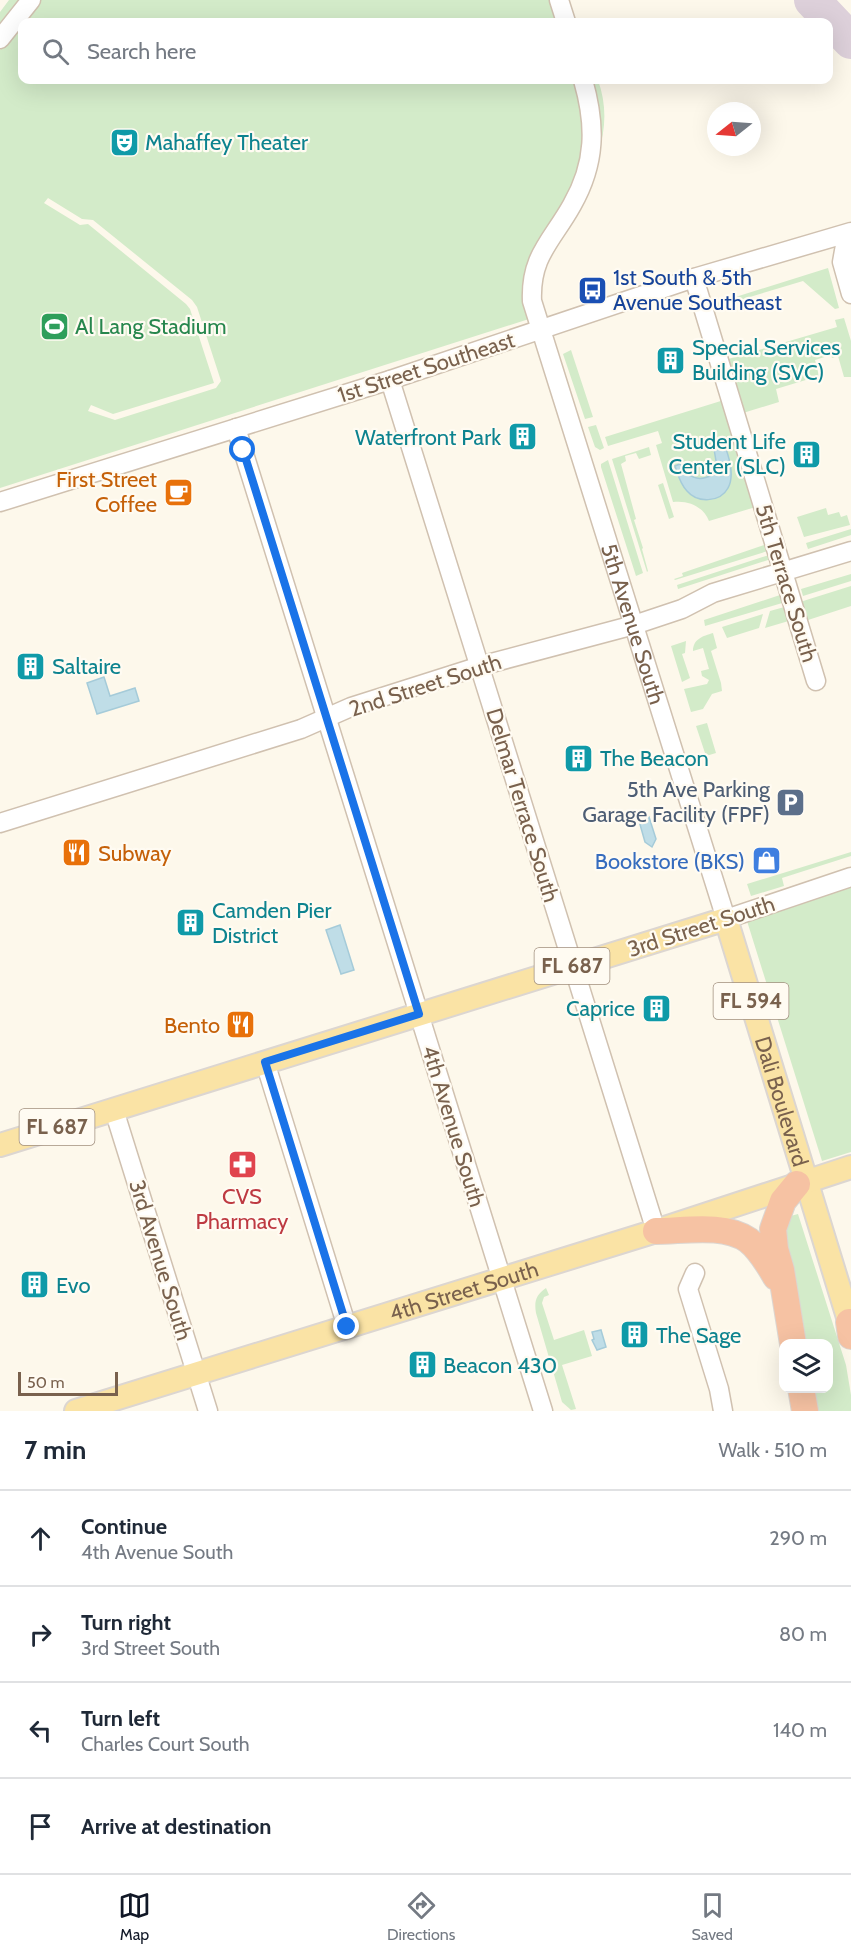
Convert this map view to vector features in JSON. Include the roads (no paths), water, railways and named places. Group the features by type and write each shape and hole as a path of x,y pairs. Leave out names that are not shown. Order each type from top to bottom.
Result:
{"highway":[{"path":"792,1339 773,1229 783,1201 802,1182"},
{"path":"656,1231 719,1230 736,1234 749,1241 763,1257 783,1288"},
{"path":"802,1393 805,1411"}],"main road":[{"name":"3rd Street South","path":"0,1145 726,919"},
{"name":"Dali Boulevard","path":"726,919 802,1182"},
{"name":"4th Street South","path":"76,1411 656,1231 851,1167"},
{"name":"FL 594","path":"802,1182 850,1328"}],"street":[{"path":"0,39 32,0"},
{"path":"559,0 565,18"},
{"path":"540,330 532,301 536,261 573,204 590,157 591,114 584,84"},
{"path":"849,235 842,262 851,294"},
{"name":"1st Street Southeast","path":"0,502 390,380 694,278 849,235"},
{"name":"5th Terrace South","path":"694,278 816,681"},
{"name":"5th Avenue South","path":"540,330 726,919"},
{"name":"Delmar Terrace South","path":"390,380 656,1231"},
{"name":"4th Avenue South","path":"236,428 543,1411"},
{"name":"2nd Street South","path":"0,823 301,729 351,707 480,666 634,625 682,609 713,593 851,551"},
{"name":"3rd Street South","path":"726,919 851,877"},
{"path":"265,1062 347,1327"},
{"name":"3rd Avenue South","path":"114,1110 208,1411"},
{"path":"695,1273 688,1289 719,1389 723,1411"}],"water":[{"path":"723,442 727,453 731,472 730,483 724,493 714,499 696,498 683,485 675,466 680,464 686,472 697,478 712,475 716,461 713,443"},
{"path":"104,677 110,696 135,688 139,701 97,714 87,683"},
{"path":"649,817 656,839 652,847 645,842 639,821"},
{"path":"340,925 354,970 341,974 326,930"},
{"path":"601,1330 606,1347 597,1350 592,1340 594,1339 592,1332"}],"place":[{"name":"Mahaffey Theater","path":"124,142"},
{"name":"1st South & 5th Avenue Southeast","path":"592,290"},
{"name":"Al Lang Stadium","path":"54,326"},
{"name":"Special Services Building (SVC)","path":"671,360"},
{"name":"Waterfront Park","path":"522,437"},
{"name":"Student Life Center (SLC)","path":"807,454"},
{"name":"First Street Coffee","path":"178,492"},
{"name":"Saltaire","path":"31,666"},
{"name":"The Beacon","path":"579,758"},
{"name":"5th Ave Parking Garage Facility (FPF)","path":"791,802"},
{"name":"Subway","path":"77,853"},
{"name":"Bookstore (BKS)","path":"766,861"},
{"name":"Camden Pier District","path":"191,923"},
{"name":"Caprice","path":"656,1008"},
{"name":"Bento","path":"241,1025"},
{"name":"CVS Pharmacy","path":"242,1164"},
{"name":"Evo","path":"35,1285"},
{"name":"The Sage","path":"635,1335"},
{"name":"Beacon 430","path":"422,1365"}]}
